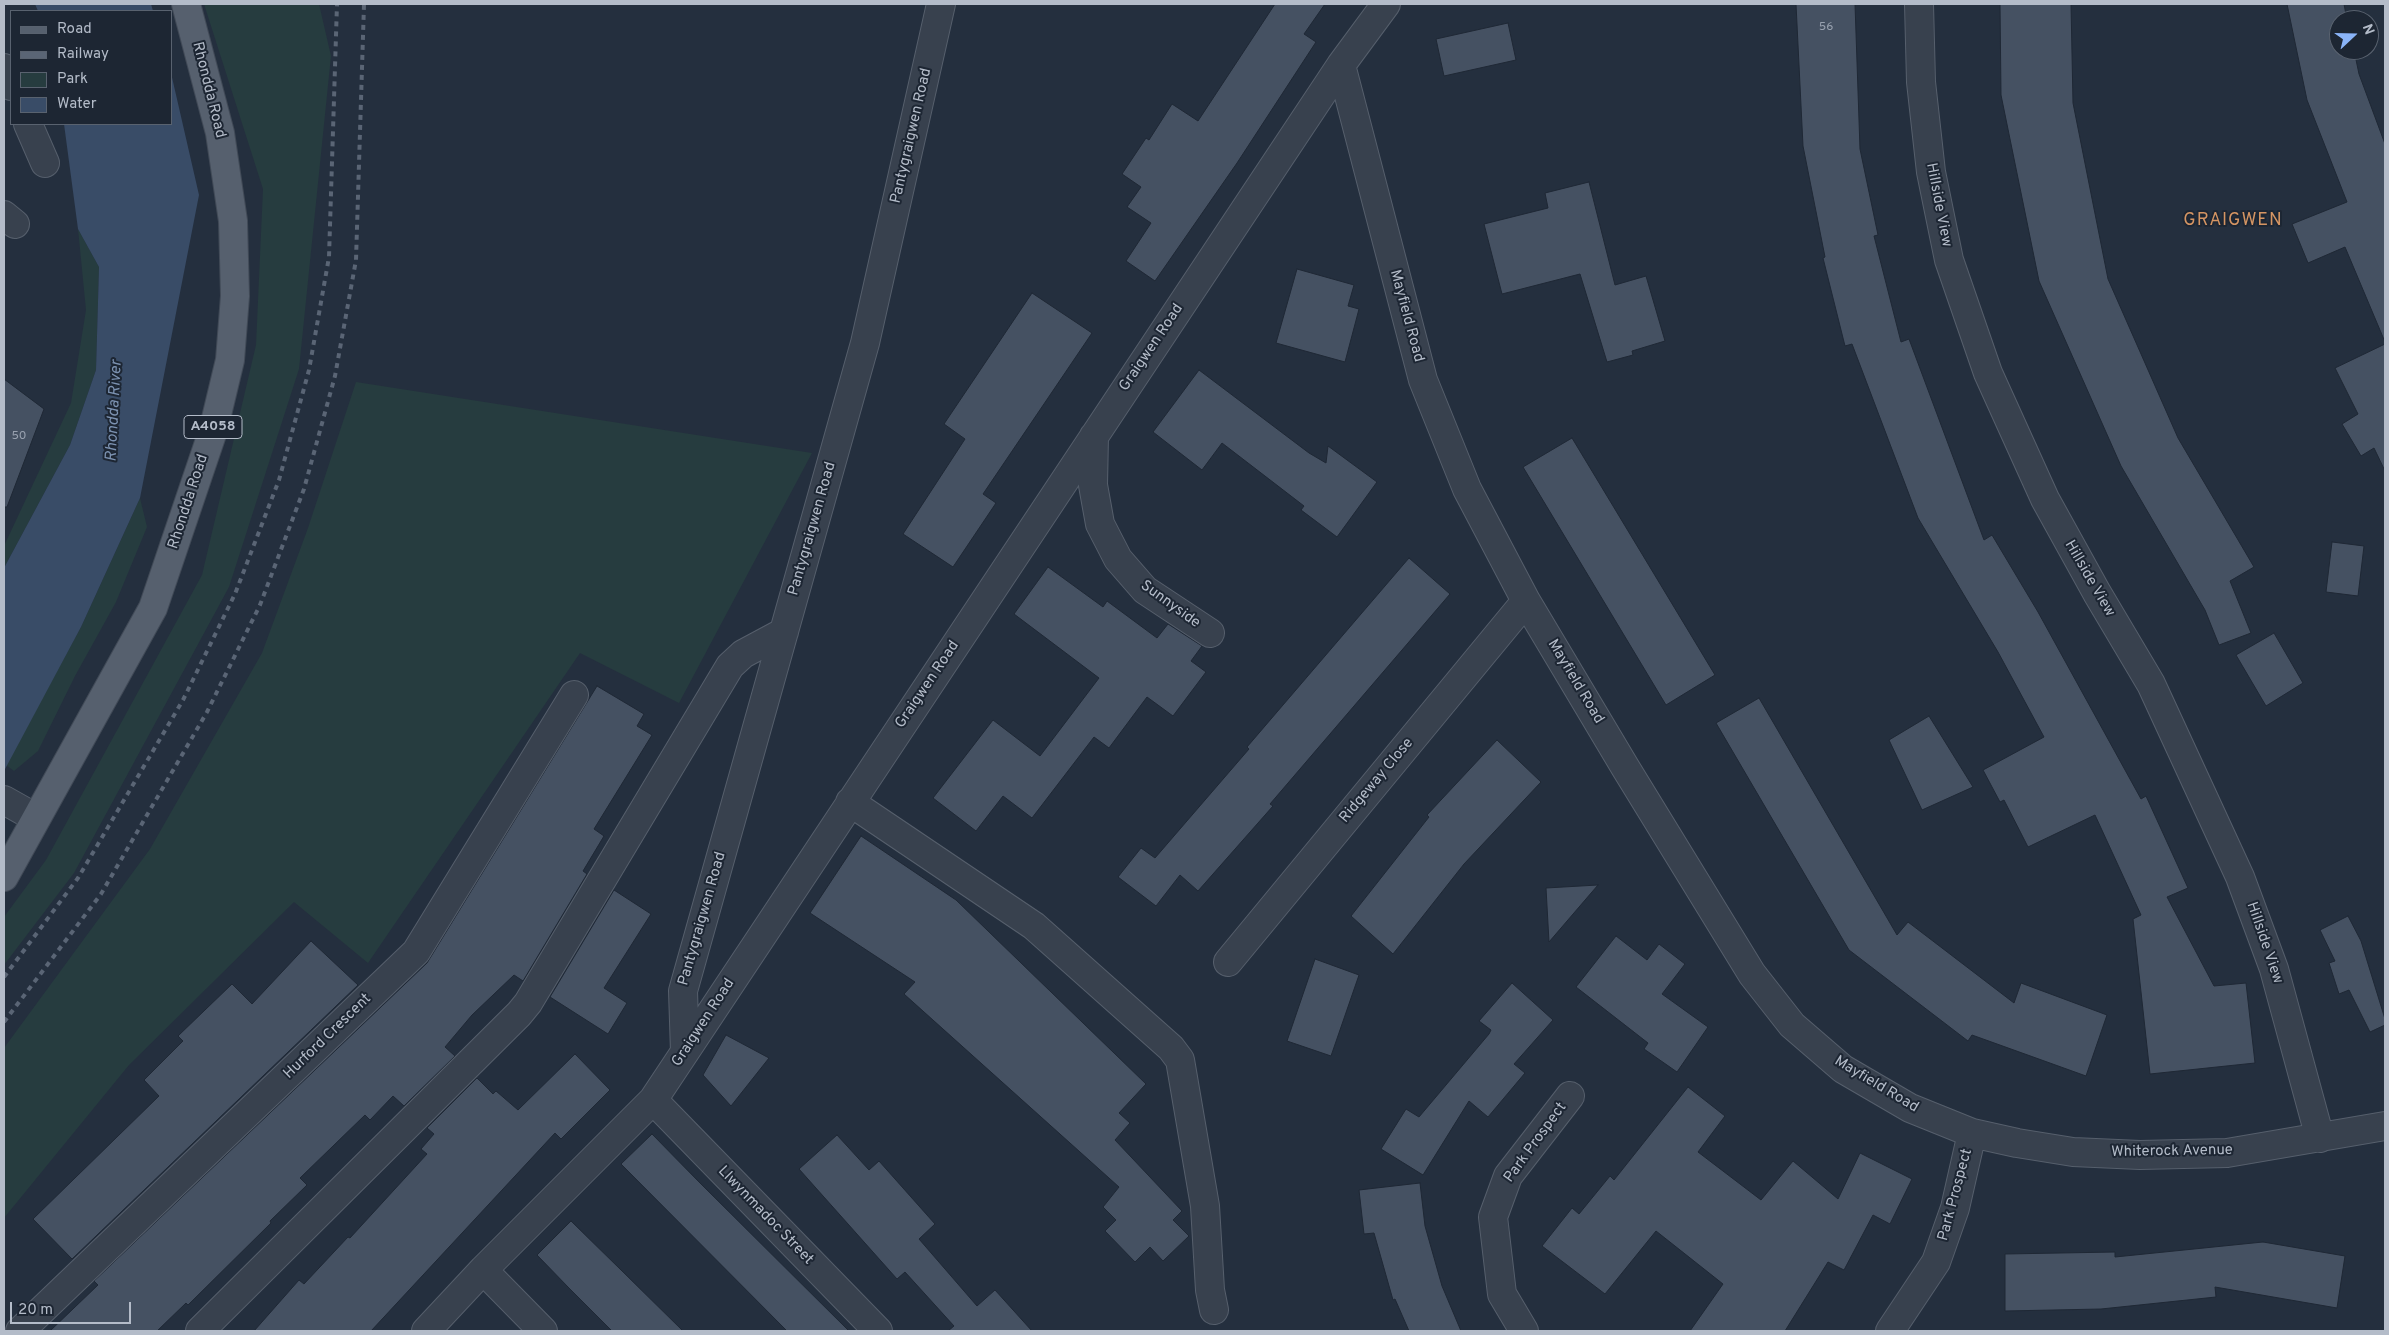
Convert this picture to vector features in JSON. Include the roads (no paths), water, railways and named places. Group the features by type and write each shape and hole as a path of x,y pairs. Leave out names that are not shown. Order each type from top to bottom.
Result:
{"main road":[{"name":"Rhondda Road","path":"4,877 153,608 212,431 230,360 235,296 232,221 220,133 186,4"}],"street":[{"name":"Pantygraigwen Road","path":"684,1052 683,991 865,343 941,4"},
{"name":"Graigwen Road","path":"426,1331 483,1270 652,1100 1342,65 1386,4"},
{"name":"Hillside View","path":"1919,4 1921,82 1931,172 1949,260 1988,372 2045,499 2097,593 2151,684 2240,877 2274,968 2320,1138"},
{"name":"Mayfield Road","path":"1342,65 1423,380 1467,489 1526,601 1752,974 1792,1025 1842,1069 1910,1108 1972,1134 2017,1143"},
{"path":"4,68 10,83"},
{"path":"28,125 45,163"},
{"name":"Sunnyside","path":"1094,436 1093,485 1100,524 1118,559 1145,590 1210,633"},
{"name":"Ridgeway Close","path":"1228,962 1526,601"},
{"path":"200,1331 524,1008 730,666 743,654 784,632"},
{"name":"Hurford Crescent","path":"20,1331 416,952 574,695"},
{"path":"4,800 36,818"},
{"path":"850,802 1034,926 1171,1048 1183,1067 1205,1206 1210,1290 1214,1310"},
{"name":"Park Prospect","path":"1524,1331 1502,1294 1493,1217 1508,1176 1570,1096"},
{"name":"Llwynmadoc Street","path":"652,1100 878,1331"},
{"name":"Whiterock Avenue","path":"2017,1143 2073,1152 2149,1155 2227,1153 2385,1126"},
{"name":"Park Prospect","path":"1890,1331 1936,1262 1955,1208 1972,1134"},
{"path":"483,1270 543,1331"}],"water":[{"path":"35,4 151,4 153,10 38,10"},
{"name":"Rhondda River","path":"172,77 199,195 140,498 81,627 4,771 4,568 70,445 96,370 99,267 78,229 64,125 172,125"}],"railway":[{"path":"4,977 78,878 183,700 235,594 279,480 309,370 329,257 337,4"},
{"path":"4,1022 101,894 207,712 260,605 304,489 335,376 356,260 364,4"}],"district":[{"name":"GRAIGWEN","path":"2233,221"}]}
